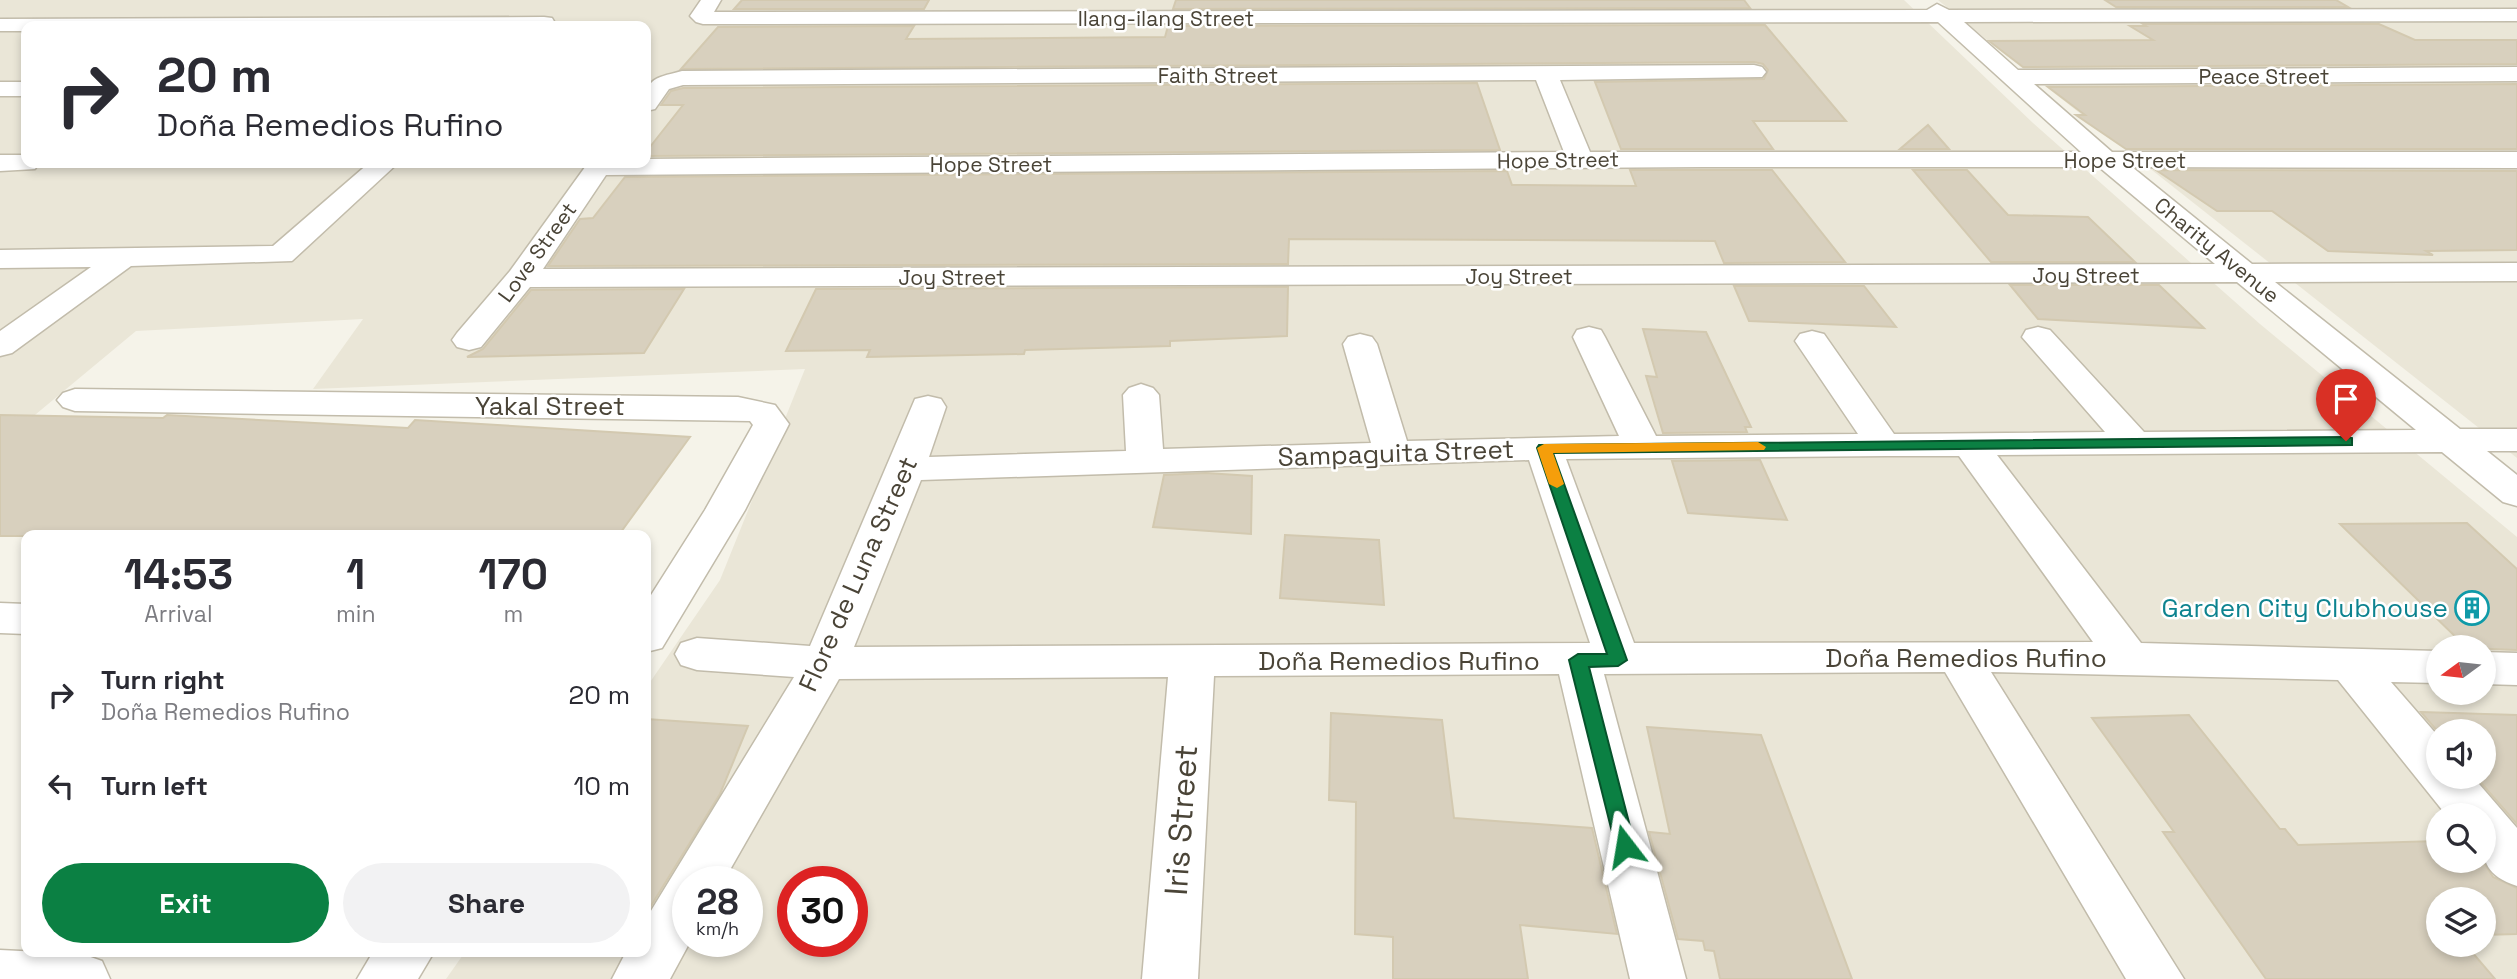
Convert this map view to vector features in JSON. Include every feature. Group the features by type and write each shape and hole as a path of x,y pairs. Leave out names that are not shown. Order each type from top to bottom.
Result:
{"street":[{"name":"Ilang-ilang Street","path":"711,0 701,16 703,18 1945,17"},
{"name":"Charity Avenue","path":"1924,0 2106,160 2517,494"},
{"path":"1945,17 2517,15"},
{"path":"365,21 547,19"},
{"path":"0,25 21,25"},
{"name":"Faith Street","path":"651,97 661,84 682,78 1754,72"},
{"path":"1545,73 1580,160"},
{"name":"Peace Street","path":"2011,77 2517,74"},
{"path":"0,89 21,89"},
{"name":"Hope Street","path":"651,165 1580,160 2517,160"},
{"path":"0,163 21,163"},
{"path":"0,259 271,257 291,250 380,168"},
{"name":"Love Street","path":"469,340 521,278 598,168"},
{"path":"0,346 122,258"},
{"name":"Joy Street","path":"521,278 2517,272"},
{"path":"1589,337 1643,447"},
{"path":"2038,337 2135,444"},
{"path":"1812,341 1884,446"},
{"path":"1360,344 1392,453"},
{"path":"1141,395 1145,461"},
{"name":"Yakal Street","path":"75,400 738,408 762,413 771,425 724,510 651,629"},
{"name":"Flore de Luna Street","path":"705,866 825,663 906,469 928,407"},
{"name":"Sampaguita Street","path":"906,469 1544,448 2517,440"},
{"path":"1970,445 2128,658"},
{"path":"1544,448 1598,660 1658,979"},
{"path":"0,618 21,619"},
{"name":"Doña Remedios Rufino","path":"697,654 825,663 2128,658 2426,667"},
{"path":"1960,659 2156,979"},
{"name":"Iris Street","path":"1171,979 1192,662"},
{"path":"2350,664 2426,755"},
{"path":"2496,668 2517,669"},
{"path":"2454,789 2465,803"},
{"path":"2496,840 2517,865"},
{"path":"640,979 672,924"},
{"path":"385,979 402,957"},
{"path":"0,975 82,979"}],"shaded area":[{"path":"0,0 1904,0 2033,123 2260,324 2517,537 2517,979 446,979 461,957 651,957 651,681 720,580 805,369 313,389 363,319 136,331 0,444"},
{"path":"1938,0 2517,0 2517,458 1987,40"}],"building":[{"path":"742,0 929,0 924,9 734,9"},
{"path":"1176,0 1744,0 1750,8 1173,9"},
{"path":"2105,0 2336,0 2348,7 2116,7"},
{"path":"2143,24 2379,24 2415,40 2517,40 2517,64 2023,67 1989,41 2153,40 2130,26 2146,26"},
{"path":"1765,25 1846,121 1753,121 1773,149 1621,149 1595,82 1764,79 1768,70 1763,64 1754,62 681,69 718,27 914,26 906,39 1165,37 1168,26"},
{"path":"1477,83 1500,150 651,156 651,146 683,105 661,105 671,91 683,88"},
{"path":"2517,84 2517,149 2126,149 2076,115 2085,115 2048,87"},
{"path":"1928,125 1949,149 1900,149"},
{"path":"1630,170 1772,170 1845,262 1724,263 1715,241 1289,239 1288,264 548,266 580,219 593,218 625,177 1507,171 1512,185 1636,186"},
{"path":"1913,170 1967,170 2008,215 2088,217 2135,262 1991,262"},
{"path":"2156,170 2517,171 2517,250 2426,251 2433,255 2328,251 2272,211 2217,211"},
{"path":"2010,285 2159,285 2204,328 2038,319"},
{"path":"1734,286 1864,286 1896,327 1749,321"},
{"path":"1288,287 1287,336 1170,341 1170,346 1025,350 1024,354 867,357 870,350 786,351 816,289"},
{"path":"684,289 644,353 467,357 483,349 531,290"},
{"path":"1643,329 1706,332 1751,427 1745,427 1747,432 1663,433 1646,376 1657,377"},
{"path":"0,415 163,418 167,415 408,428 415,420 690,437 622,530 21,530 21,536 0,536"},
{"path":"1760,460 1787,520 1688,513 1672,461"},
{"path":"1206,473 1252,476 1251,534 1153,527 1164,475"},
{"name":"Garden City Clubhouse","path":"2467,523 2517,569 2517,650 2496,649 2496,635 2454,635 2340,524"},
{"path":"1285,535 1379,540 1384,605 1280,598"},
{"path":"2421,712 2517,715 2517,824 2486,789 2496,789 2496,719 2427,719"},
{"path":"1331,713 1442,720 1454,818 1592,828 1617,934 1520,925 1528,979 1393,979 1393,937 1355,934 1356,802 1329,800"},
{"path":"2189,715 2280,829 2285,829 2298,845 2426,841 2426,873 2490,873 2493,877 2517,888 2517,934 2496,935 2496,887 2426,887 2426,957 2476,957 2495,979 2266,979 2163,832 2174,832 2092,718"},
{"path":"651,719 748,726 720,794 676,866 672,866 672,872 651,906"},
{"path":"1647,727 1761,735 1852,979 1720,979 1714,951 1705,950 1703,941 1678,939 1649,832 1670,834"}],"slow traffic":[{"path":"1557,484 1544,448 1758,447"}],"place":[{"name":"Garden City Clubhouse","path":"2472,608"}],"route":[{"path":"1625,846 1578,660 1618,660 1544,448 2346,441"}]}
